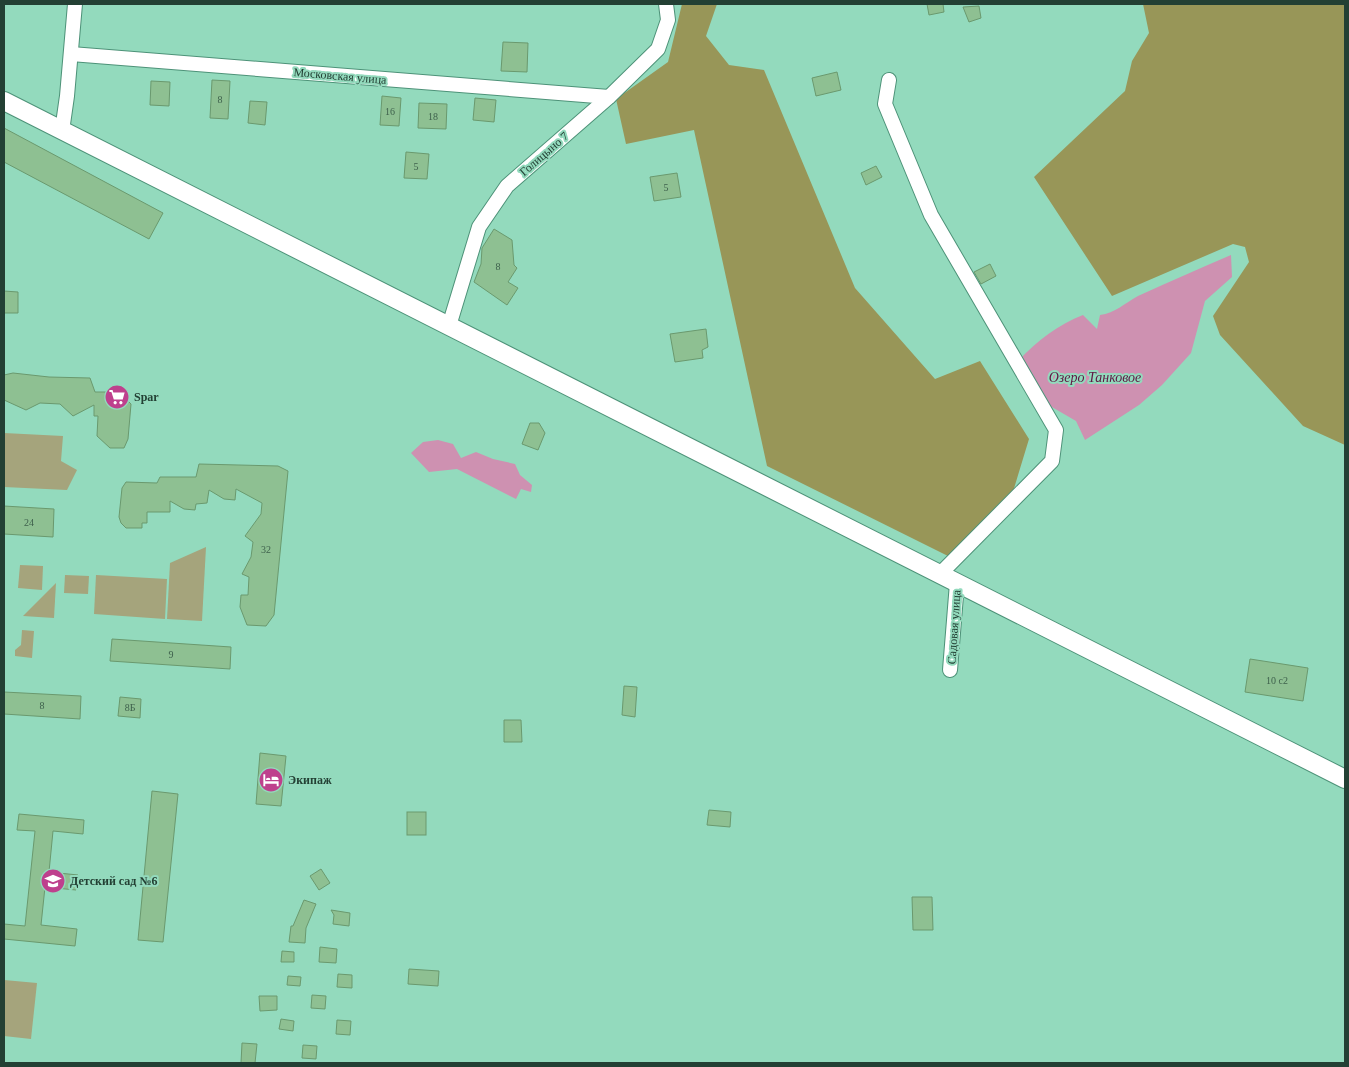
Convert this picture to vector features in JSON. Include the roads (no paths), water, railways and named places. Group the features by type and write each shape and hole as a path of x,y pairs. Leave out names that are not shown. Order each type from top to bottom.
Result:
{"street":[{"path":"62,131 75,4"},
{"name":"Голицыно 7","path":"448,326 479,227 484,219 507,186 609,97 658,49 668,20 666,4"},
{"name":"Московская улица","path":"71,54 609,97"},
{"path":"889,80 885,104 931,215 1056,430 1052,461 940,574"},
{"path":"4,101 1345,779"},
{"name":"Садовая улица","path":"950,670 957,583"}],"water":[{"name":"Озеро Танковое","path":"1231,255 1232,277 1205,301 1191,353 1162,385 1139,405 1085,440 1076,421 1045,403 1019,360 1033,346 1065,323 1083,315 1097,329 1100,315"},
{"path":"438,440 453,444 461,458 476,452 493,459 515,464 520,475 532,485 531,492 521,489 516,499 457,469 429,472 411,453 423,442"}],"place":[{"name":"Spar","path":"117,397"},
{"name":"Экипаж","path":"271,780"},
{"name":"Детский сад №6","path":"53,881"}]}
